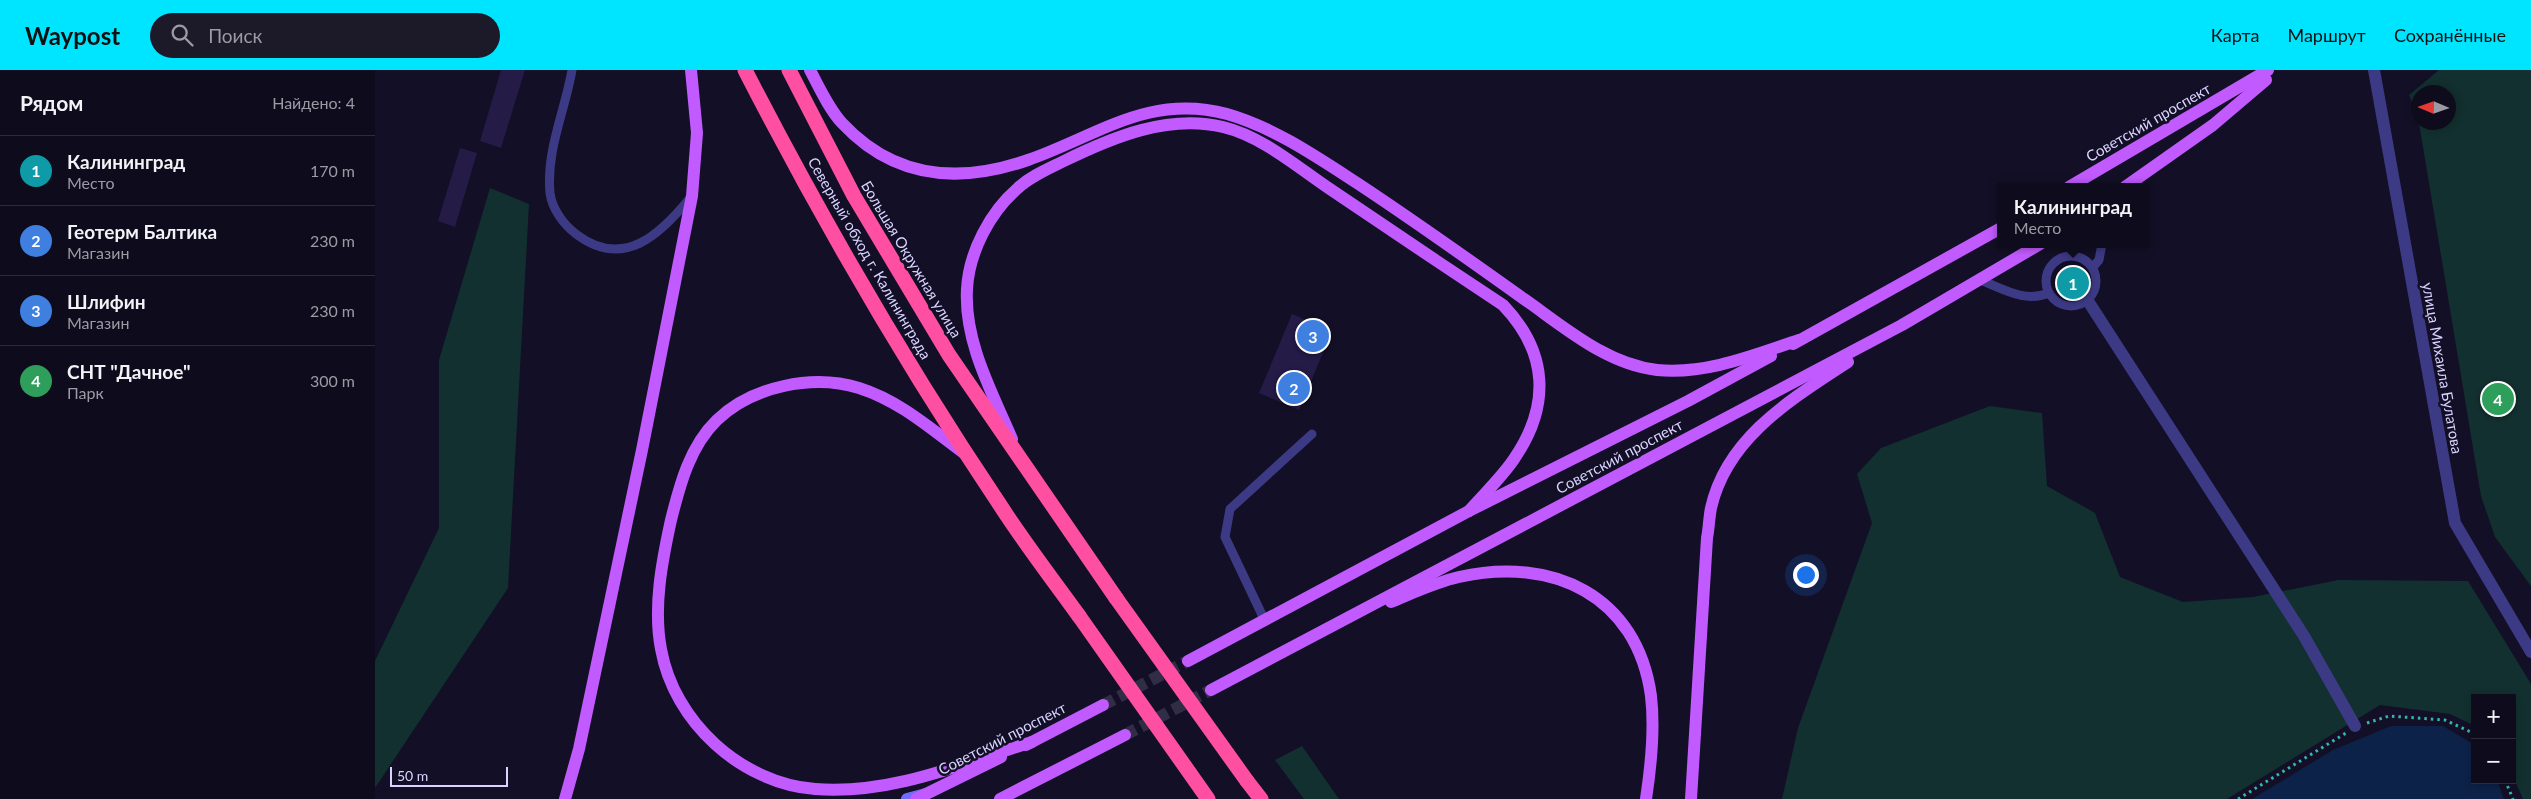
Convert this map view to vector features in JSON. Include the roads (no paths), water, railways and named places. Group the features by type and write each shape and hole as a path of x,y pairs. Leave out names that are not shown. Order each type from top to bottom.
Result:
{"highway":[{"name":"Северный обход г. Калининграда","path":"745,70 870,297 1002,508 1208,799"},
{"name":"Большая Окружная улица","path":"789,70 854,196 949,355 1116,598 1261,799"}],"main road":[{"path":"565,799 579,750 640,460 692,196 697,133 691,70"},
{"path":"810,70 840,122 865,144 889,160 920,171 952,174 986,172 1009,166 1141,113 1183,109 1227,114 1286,141 1331,166 1414,221 1583,340 1622,361 1655,370 1689,371 1736,361 1799,340"},
{"name":"Советский проспект","path":"2076,183 2268,70"},
{"path":"2131,183 2213,125 2276,70"},
{"path":"1019,457 971,338 966,307 970,269 977,245 991,219 1017,188 1035,175 1095,146 1152,128 1175,123 1200,124 1225,127 1274,151 1503,305 1520,324 1533,349 1539,372 1539,400 1531,429 1514,459 1469,511"},
{"name":"Советский проспект","path":"1188,661 1469,511 1688,401 1997,230"},
{"name":"Советский проспект","path":"1211,690 1902,325 2032,248"},
{"path":"1691,799 1707,538 1711,508 1719,482 1745,440 1776,411 1902,325"},
{"path":"971,459 901,406 856,387 825,383 802,383 763,393 733,408 718,419 703,438 688,463 677,497 663,555 659,591 658,626 661,650 667,675 675,692 696,725 721,750 746,767 777,781 813,789 851,790 900,783 1032,742"},
{"path":"1320,632 1410,594 1467,575 1516,571 1553,576 1585,589 1612,611 1632,639 1643,665 1651,696 1652,728 1646,799"},
{"name":"Советский проспект","path":"916,799 1103,705"},
{"path":"1003,798 1125,735"},
{"path":"907,799 929,793"}],"street":[{"name":"улица Михаила Булатова","path":"2374,70 2455,523 2531,652"},
{"path":"2088,301 2304,636 2355,726"}],"lane":[{"path":"572,70 554,137 549,172 550,195 558,214 569,228 586,242 605,249 641,244 667,226 692,196"},
{"path":"2093,267 2099,260 2101,248"},
{"path":"2077,256 2093,267 2097,286 2088,301 2081,305 2069,306 2057,302 2049,292 2047,274 2059,259 2077,256"},
{"path":"1980,280 2024,297 2036,298 2049,292"},
{"path":"1265,621 1225,537 1230,509 1312,434"}],"water":[{"path":"2391,726 2443,726 2471,743 2471,784 2498,784 2504,799 2252,799 2333,750"}],"tunnel":[{"path":"1103,705 1188,661"},
{"path":"1125,735 1211,690"}],"place":[{"name":"Калининград","path":"2073,283"},
{"name":"Шлифин","path":"1313,336"},
{"name":"Геотерм Балтика","path":"1294,388"},
{"name":"СНТ \"Дачное\"","path":"2498,399"}]}
